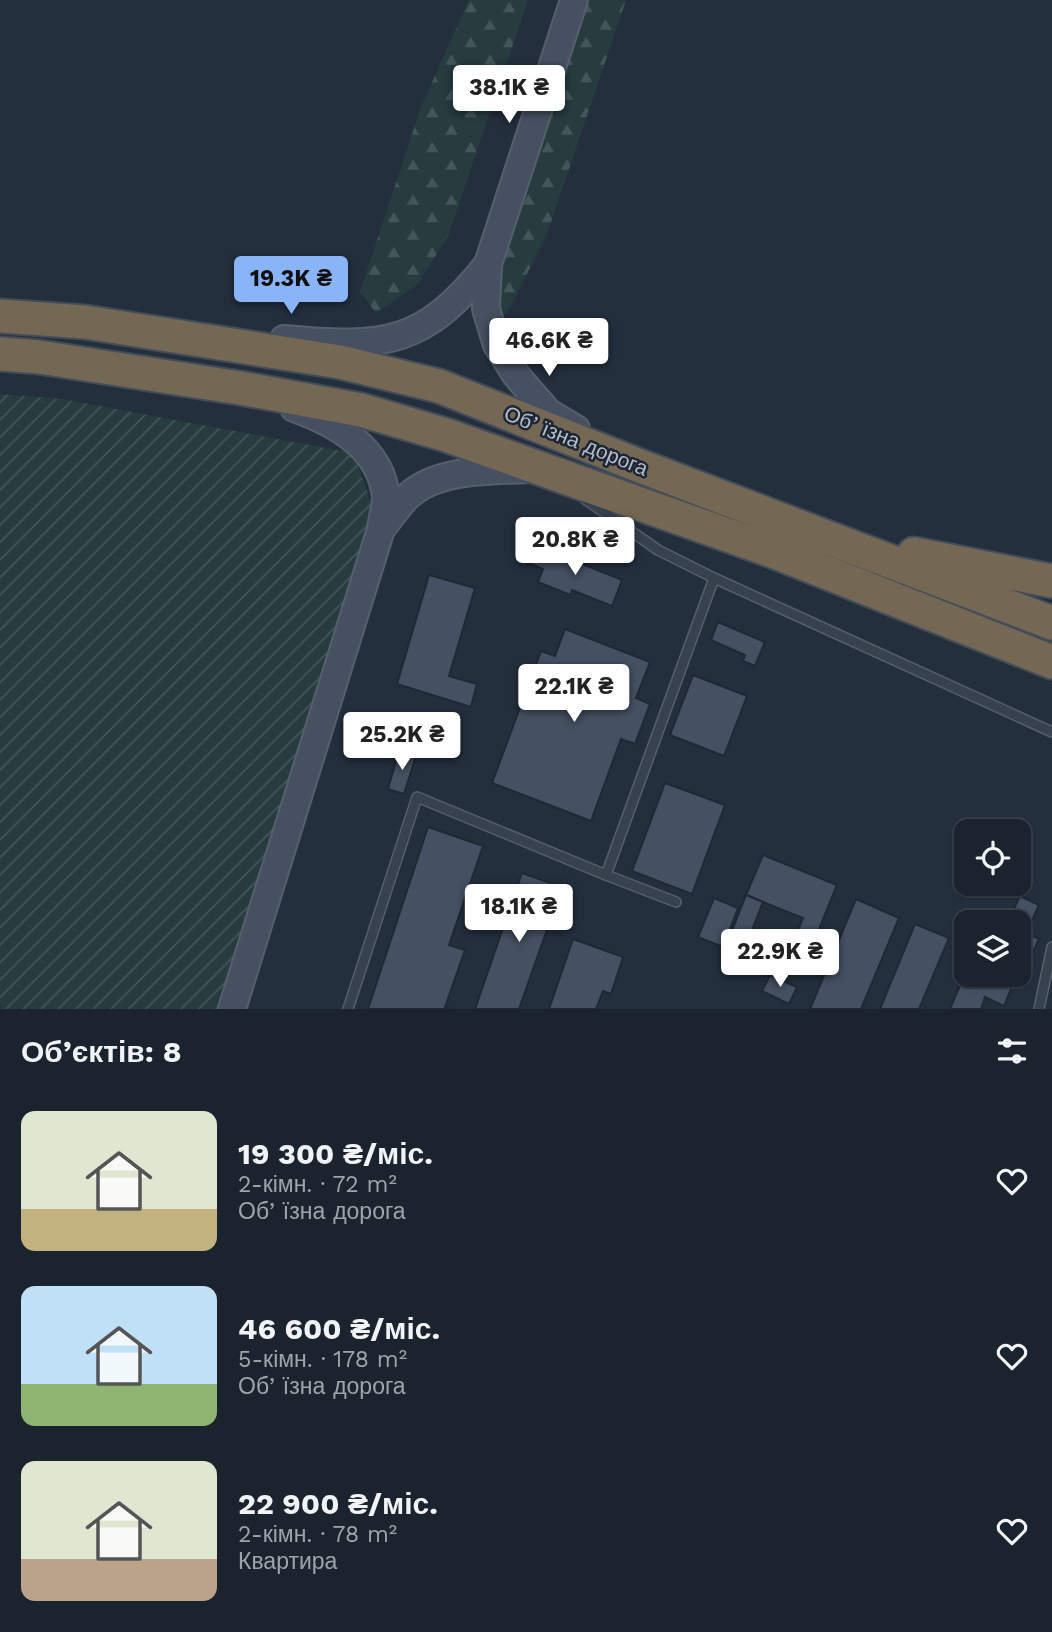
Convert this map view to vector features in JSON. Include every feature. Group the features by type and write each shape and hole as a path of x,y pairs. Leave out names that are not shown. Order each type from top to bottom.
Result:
{"highway":[{"name":"Обʼїзна дорога","path":"0,316 85,322 340,362 439,386 640,466 1052,623"},
{"name":"Обʼїзна дорога","path":"0,357 39,357 361,410 540,469 775,552 1052,662"},
{"path":"840,541 1052,581"}],"main road":[{"path":"574,0 488,264 486,309 497,345 516,376 548,413 640,466"},
{"path":"85,322 344,344 370,342 411,332 439,317 461,298 488,264"},
{"path":"232,1009 381,529 386,497 372,458 341,428 240,388"},
{"path":"381,529 408,496 438,480 480,471 540,469"}],"lane":[{"path":"540,469 658,550 1052,732"},
{"path":"606,875 714,578"},
{"path":"348,1009 417,797 676,902"},
{"path":"1039,1009 1052,947"}],"green space":[{"path":"469,0 528,0 448,236 417,285 376,313 360,292 421,107"},
{"path":"565,0 626,0 547,234 507,314 482,313"},
{"path":"0,394 62,399 353,453 381,529 232,1009 0,1009"}],"building":[{"path":"536,545 622,580 612,606 572,590 570,595 538,582 543,569 529,563"},
{"path":"429,575 475,588 449,676 477,684 471,707 397,684"},
{"path":"718,622 765,642 755,666 743,661 745,655 711,640"},
{"path":"565,629 650,662 636,698 650,704 635,744 621,739 591,821 492,783 541,651 555,656"},
{"path":"693,675 747,696 724,756 670,735"},
{"path":"399,751 416,756 404,794 388,789"},
{"path":"665,783 725,805 692,894 632,871"},
{"path":"428,827 483,846 449,945 465,950 445,1007 451,1009 368,1009"},
{"path":"763,855 837,885 804,966 787,959 803,918 746,895"},
{"path":"522,873 562,887 519,1009 475,1009"},
{"path":"746,895 763,902 741,958 724,951"},
{"path":"1020,896 1039,905 1031,922 1031,910 1014,910"},
{"path":"714,898 738,908 723,947 698,937"},
{"path":"856,899 899,918 861,1009 810,1009"},
{"path":"915,924 949,938 919,1009 880,1009"},
{"path":"1031,935 1039,939 1031,954"},
{"path":"573,939 623,957 611,994 603,991 596,1009 549,1009"},
{"path":"770,975 797,987 789,1004 762,991"},
{"path":"959,987 1012,987 1004,1006 985,997 981,1009 950,1009"}]}
